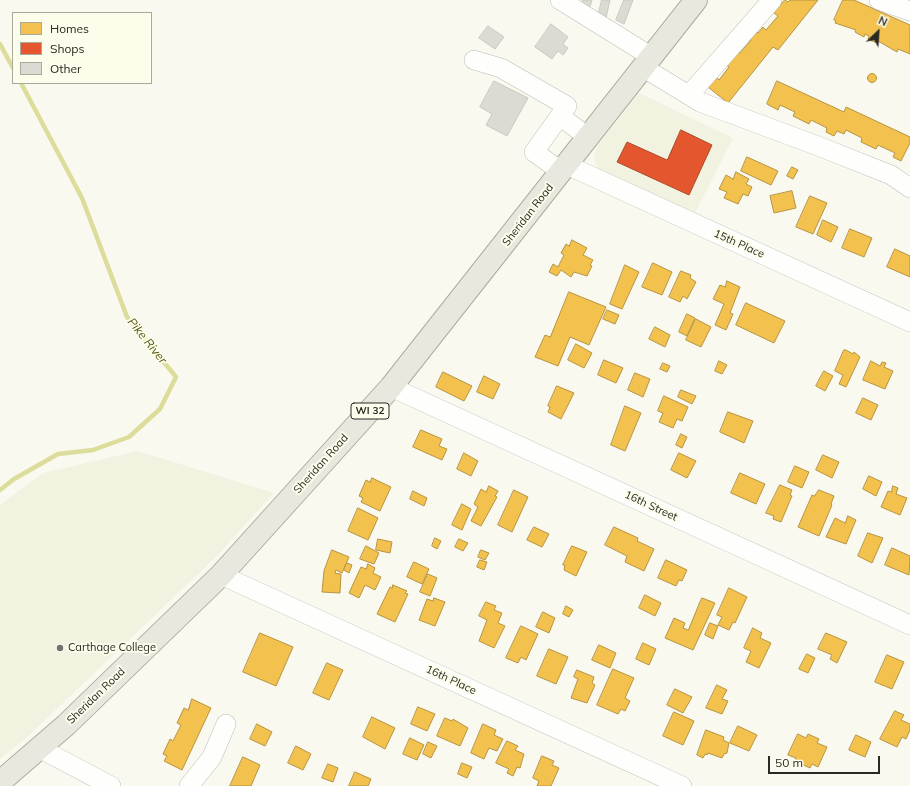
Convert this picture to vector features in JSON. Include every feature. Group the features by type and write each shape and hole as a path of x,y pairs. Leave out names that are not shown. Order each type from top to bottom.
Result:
{"main road":[{"name":"Sheridan Road","path":"0,782 66,726 221,575 391,387 589,138 696,0"}],"street":[{"path":"560,0 648,63 689,96 720,110 891,175 910,188"},
{"path":"689,96 772,0"},
{"path":"879,0 910,11"},
{"path":"474,60 501,68 567,106 560,116 589,138"},
{"name":"15th Place","path":"560,116 534,152 564,169 910,322"},
{"name":"16th Street","path":"391,387 910,625"},
{"name":"16th Place","path":"221,575 682,786"},
{"path":"189,786 212,757 226,724"},
{"path":"39,748 111,786"}],"shaded area":[{"path":"639,93 733,138 693,217 600,171 595,163 594,154 599,144"},
{"name":"Carthage College","path":"138,451 274,493 217,556 24,740 0,759 0,505 43,473"}],"building: Homes":[{"path":"785,0 788,2 790,0 818,0 778,50 773,47 728,103 708,87 716,77 719,80 729,67 726,65 737,51 740,53 751,40 748,37 754,30 758,33 763,27 766,30 778,16 774,13"},
{"path":"843,0 854,0 910,25 910,54 898,49 897,52 878,41 877,43 868,39 869,36 865,34 864,37 855,32 856,30 835,23 836,21 834,20"},
{"path":"872,73 877,78 872,83 867,78"},
{"path":"777,81 844,112 846,107 910,137 910,143 901,161 893,157 895,153 878,145 876,149 861,142 862,138 846,130 844,134 837,131 834,136 826,132 827,128 811,120 809,124 793,116 795,112 780,105 778,110 767,104"},
{"path":"747,157 778,171 771,185 741,171"},
{"path":"792,167 798,170 793,179 787,176"},
{"path":"736,172 749,179 746,184 752,187 748,196 743,194 738,204 724,198 727,192 719,189 726,175 733,179"},
{"path":"792,191 796,208 774,213 770,196"},
{"path":"810,196 827,203 813,234 796,227"},
{"path":"823,220 838,227 831,242 817,235"},
{"path":"850,229 872,238 864,257 842,248"},
{"path":"572,240 587,248 583,255 593,260 587,276 574,272 571,277 561,270 557,276 549,272 553,264 558,267 564,255 561,253 566,244 569,246"},
{"path":"895,249 910,256 910,277 887,267"},
{"path":"653,263 672,272 662,295 642,287"},
{"path":"625,265 639,272 622,309 610,304"},
{"path":"681,271 691,275 690,278 696,282 687,299 683,296 680,302 669,297"},
{"path":"727,281 740,287 730,313 733,314 726,330 715,325 724,304 713,299 720,285 725,287"},
{"path":"569,292 606,307 589,345 570,337 558,366 535,357 545,335 550,337"},
{"path":"746,303 785,321 774,343 736,325"},
{"path":"607,310 619,315 615,324 603,319"},
{"path":"687,314 695,318 687,336 679,332"},
{"path":"696,319 711,327 701,347 686,340"},
{"path":"655,327 670,335 665,347 649,339"},
{"path":"576,344 592,353 584,368 568,360"},
{"path":"844,350 853,354 854,352 860,357 846,387 839,384 843,375 835,371"},
{"path":"604,360 623,368 616,383 598,375"},
{"path":"719,361 727,365 722,374 715,371"},
{"path":"871,361 880,366 882,362 886,363 884,367 893,371 885,389 863,380"},
{"path":"663,363 670,366 667,372 660,369"},
{"path":"824,371 833,376 825,391 816,386"},
{"path":"443,372 472,386 464,401 436,387"},
{"path":"635,373 650,379 643,397 628,390"},
{"path":"484,376 500,384 493,399 477,392"},
{"path":"557,386 574,393 561,419 548,412 550,407 548,406"},
{"path":"681,390 696,396 692,404 678,397"},
{"path":"664,396 688,407 682,421 677,419 673,428 659,422 663,413 658,411"},
{"path":"863,398 878,405 871,420 856,413"},
{"path":"625,406 641,413 625,451 611,445"},
{"path":"728,412 753,421 744,443 720,432"},
{"path":"421,430 442,439 439,446 447,449 442,460 413,447"},
{"path":"681,434 687,437 682,448 676,445"},
{"path":"464,453 478,461 471,476 457,469"},
{"path":"679,453 696,461 687,478 671,470"},
{"path":"823,455 839,462 832,478 816,470"},
{"path":"795,466 809,472 802,488 788,482"},
{"path":"740,473 765,484 756,504 731,493"},
{"path":"869,476 882,482 876,496 863,489"},
{"path":"372,478 391,487 380,511 361,502 363,498 359,496 366,480 370,482"},
{"path":"780,485 792,490 790,495 792,496 781,522 773,519 774,516 766,513"},
{"path":"489,486 498,491 495,496 497,497 481,526 471,521 478,507 474,504 481,489 486,492"},
{"path":"893,486 898,488 896,494 907,498 900,515 881,507 888,491 891,492"},
{"path":"514,490 528,497 512,532 498,525"},
{"path":"819,490 834,496 832,505 819,536 798,527 812,495 814,496"},
{"path":"413,491 427,498 424,506 410,499"},
{"path":"462,504 471,509 462,530 452,525"},
{"path":"358,508 378,518 368,540 348,531"},
{"path":"848,516 856,520 846,544 826,537 835,518 845,523"},
{"path":"534,527 549,534 542,547 527,540"},
{"path":"614,527 638,538 637,541 654,549 644,571 625,562 627,556 605,545"},
{"path":"868,533 883,538 872,563 858,556"},
{"path":"435,538 441,541 437,549 432,546"},
{"path":"378,539 392,542 390,553 376,550"},
{"path":"459,539 468,543 463,551 455,547"},
{"path":"366,546 379,553 374,564 360,559"},
{"path":"572,546 587,552 576,576 564,570 565,565 563,565"},
{"path":"892,548 910,556 909,575 885,565"},
{"path":"332,550 349,557 342,573 336,570 335,573 341,574 340,593 322,592 324,571"},
{"path":"481,550 489,553 485,560 478,557"},
{"path":"480,560 487,562 484,570 477,567"},
{"path":"666,560 687,570 682,581 679,580 676,586 658,578"},
{"path":"414,562 429,569 422,584 407,577"},
{"path":"347,563 352,565 349,573 344,570"},
{"path":"368,564 375,568 373,573 381,577 375,590 365,585 359,598 349,593 361,567 366,569"},
{"path":"428,574 437,578 430,596 420,592"},
{"path":"393,585 407,591 405,593 408,594 395,622 377,614 390,587 392,588"},
{"path":"729,588 747,597 735,623 733,622 729,630 718,625 722,617 717,615"},
{"path":"645,595 661,603 655,616 639,608"},
{"path":"434,598 445,602 435,626 419,620 427,599 433,601"},
{"path":"702,598 715,603 693,650 665,638 674,618 685,623 683,628 688,630"},
{"path":"486,602 496,606 494,610 502,613 498,623 505,626 494,648 479,641 487,620 479,616"},
{"path":"566,606 573,610 569,617 563,614"},
{"path":"543,612 555,618 549,633 536,627"},
{"path":"710,623 718,626 713,639 705,635"},
{"path":"521,626 538,634 526,660 521,657 518,663 506,658"},
{"path":"753,628 762,633 760,638 771,643 759,668 746,662 751,651 744,648"},
{"path":"260,633 293,647 276,686 243,672"},
{"path":"826,633 847,642 837,663 830,659 832,655 818,649"},
{"path":"643,643 656,649 649,665 636,659"},
{"path":"599,645 616,653 610,668 592,660"},
{"path":"549,649 568,657 556,684 537,676"},
{"path":"807,654 815,658 808,673 799,669"},
{"path":"887,655 904,662 892,689 875,682"},
{"path":"327,663 343,670 329,700 313,693"},
{"path":"613,669 634,678 625,698 630,701 625,711 621,709 618,714 597,705"},
{"path":"577,670 594,677 592,683 595,685 587,703 571,698 578,679 574,677"},
{"path":"717,685 727,690 722,699 728,701 722,714 706,708"},
{"path":"675,689 692,697 683,713 667,705"},
{"path":"192,699 211,708 182,770 164,761 167,756 163,754 170,739 173,741 181,725 177,723 184,708 188,710"},
{"path":"418,707 435,714 427,731 411,724"},
{"path":"895,711 904,715 901,720 910,724 910,730 906,739 902,737 897,747 880,739"},
{"path":"674,712 694,721 683,745 663,736"},
{"path":"372,717 395,728 385,749 363,737"},
{"path":"445,718 452,721 453,719 468,728 460,746 437,736"},
{"path":"257,724 272,732 265,746 250,739"},
{"path":"483,724 496,730 494,735 503,739 497,751 489,748 484,759 471,753"},
{"path":"738,726 757,735 749,751 730,743"},
{"path":"706,730 724,737 723,740 729,743 727,753 724,754 722,758 708,753 707,755 705,754 703,758 697,755"},
{"path":"798,734 806,738 808,734 819,739 817,743 827,747 818,767 812,764 810,768 795,761 796,758 788,755"},
{"path":"856,735 871,742 865,757 849,750"},
{"path":"410,738 424,745 417,760 403,754"},
{"path":"507,741 518,746 515,750 524,754 520,768 517,767 513,776 507,773 509,769 496,763"},
{"path":"428,742 437,746 431,758 423,754"},
{"path":"296,746 311,754 303,770 288,763"},
{"path":"542,756 554,761 552,765 559,768 551,786 537,786 539,781 533,778"},
{"path":"243,757 260,765 251,786 230,786"},
{"path":"462,763 472,767 467,778 458,774"},
{"path":"328,764 338,768 333,782 322,778"},
{"path":"355,772 371,779 368,786 349,786"}],"building: Shops":[{"path":"681,130 712,145 689,195 617,162 627,142 667,160"}],"building: Other":[{"path":"583,0 592,0 589,10 581,7"},
{"path":"602,0 610,0 606,18 598,16"},
{"path":"624,0 633,0 624,24 616,20"},
{"path":"551,24 568,37 563,44 568,48 563,55 558,51 552,59 535,47"},
{"path":"488,26 504,37 495,49 479,38"},
{"path":"494,81 528,98 507,136 486,125 492,114 480,107"}],"waterway":[{"name":"Pike River","path":"0,44 12,66"},
{"name":"Pike River","path":"0,490 14,479 58,454 93,450 129,437 160,409 176,377 127,317 82,198 22,84"}],"place":[{"name":"Carthage College","path":"60,648"}]}
